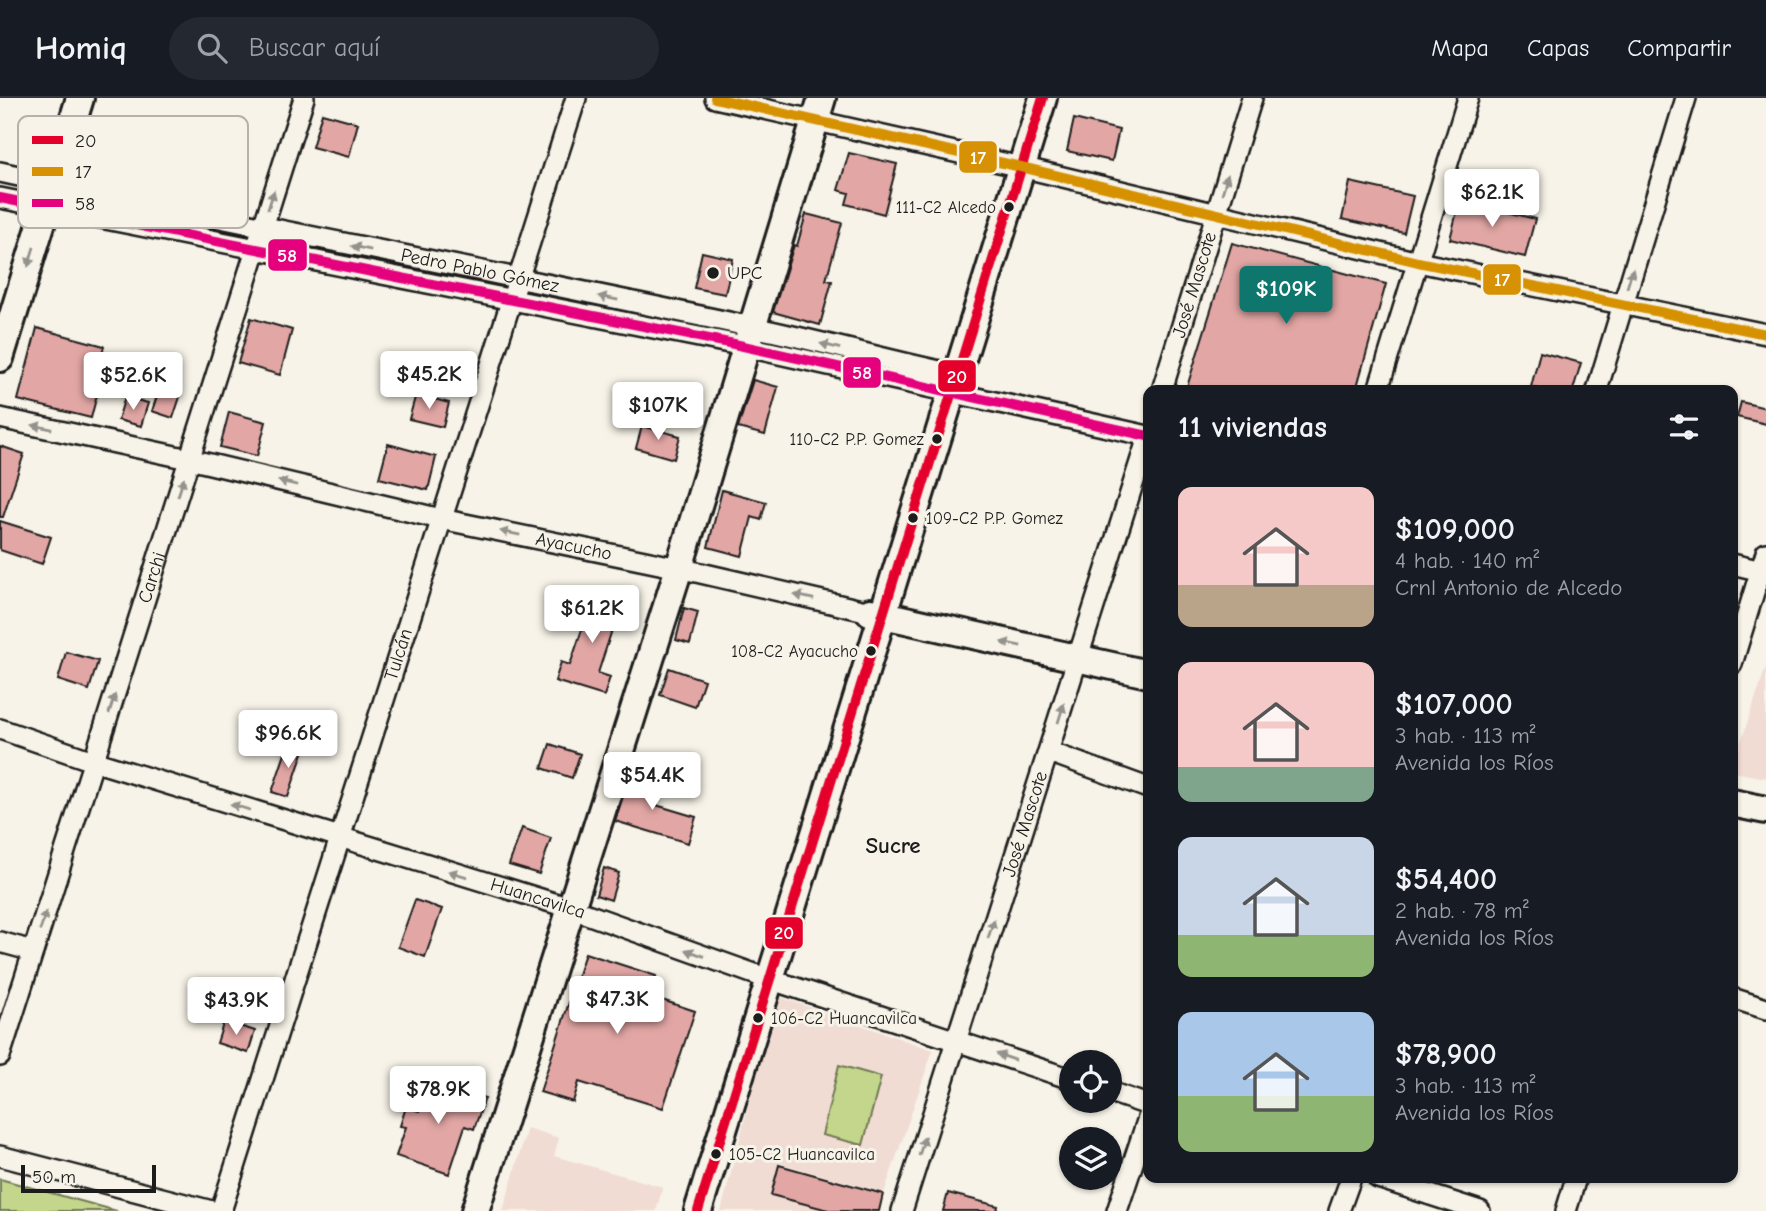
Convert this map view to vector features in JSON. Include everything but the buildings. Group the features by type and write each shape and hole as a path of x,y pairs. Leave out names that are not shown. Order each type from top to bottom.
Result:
{"main road":[{"path":"74,116 80,98"},
{"path":"1016,166 1030,98"},
{"path":"698,1211 765,978 948,383 1016,166 1043,98"},
{"path":"464,1211 671,567 813,108"},
{"path":"0,358 39,228"},
{"name":"Ayacucho","path":"877,614 1143,673"},
{"path":"1738,804 1766,810"},
{"path":"475,1211 563,906"},
{"path":"685,1211 765,978"}],"street":[{"name":"Carchi","path":"0,1056 304,98"},
{"name":"Tulcán","path":"221,1211 576,98"},
{"path":"715,98 813,108 1016,166 1215,215 1418,262 1766,334"},
{"name":"José Mascote","path":"1164,385 1252,98"},
{"path":"1380,385 1468,98"},
{"path":"1598,385 1686,98"},
{"name":"Pedro Pablo Gómez","path":"0,172 18,180"},
{"name":"Pedro Pablo Gómez","path":"0,198 18,197"},
{"name":"Pedro Pablo Gómez","path":"248,226 518,280 948,383 1143,435"},
{"name":"Pedro Pablo Gómez","path":"173,228 255,250 512,300 743,335"},
{"name":"Ayacucho","path":"0,418 190,459 441,519 877,614"},
{"name":"José Mascote","path":"902,1211 1143,452"},
{"path":"1738,564 1764,565 1738,645"},
{"name":"Huancavilca","path":"0,729 93,761 563,906 765,978 1059,1075"},
{"path":"1049,752 1143,786"},
{"path":"0,942 33,951"},
{"path":"1738,1000 1766,1009"},
{"path":"1122,1096 1143,1103"},
{"path":"1117,1211 1143,1133"},
{"path":"0,1156 212,1211"},
{"path":"1339,1211 1349,1183"},
{"path":"1393,1183 1480,1211"},
{"path":"1566,1211 1574,1183"}],"shaded area":[{"path":"1766,667 1766,778 1738,773 1738,750"},
{"path":"777,996 933,1050 884,1193 780,1163 771,1195 826,1211 721,1211"},
{"path":"527,1128 559,1138 554,1156 663,1187 656,1211 503,1211"}],"green space":[{"path":"839,1065 881,1077 863,1145 822,1135"},
{"path":"0,1179 117,1211 0,1211"}],"transit line":[{"name":"17","path":"715,98 1021,167 1418,262 1766,334"},
{"name":"20","path":"698,1211 1043,98"},
{"name":"58","path":"0,198 18,202"},
{"name":"58","path":"151,228 734,344 1143,435"}],"place":[{"name":"111-C2 Alcedo","path":"1009,207"},
{"name":"UPC","path":"713,273"},
{"name":"110-C2 P.P. Gomez","path":"937,439"},
{"name":"109-C2 P.P. Gomez","path":"913,518"},
{"name":"108-C2 Ayacucho","path":"871,651"},
{"name":"106-C2 Huancavilca","path":"758,1018"},
{"name":"105-C2 Huancavilca","path":"716,1154"}],"district":[{"name":"Sucre","path":"893,845"}]}
